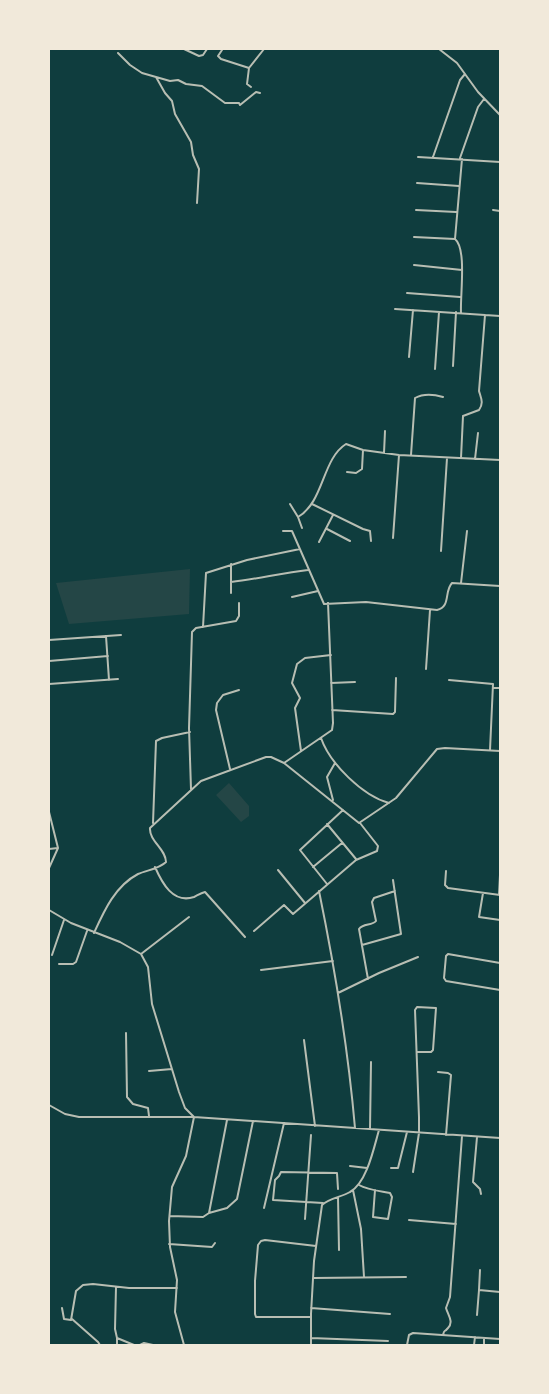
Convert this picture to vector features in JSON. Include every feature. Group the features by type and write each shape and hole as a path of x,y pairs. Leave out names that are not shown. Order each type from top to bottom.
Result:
{"street":[{"path":"184,49 199,56 203,55 207,49"},
{"path":"251,87 247,84 249,68 264,49"},
{"path":"440,49 454,60 484,99 500,115"},
{"path":"222,50 218,56 221,59 249,68"},
{"path":"118,52 130,65 142,73 170,81 181,81 186,84 202,86 225,103 239,103 240,105 256,92 260,93"},
{"path":"433,157 460,80 465,74"},
{"path":"156,77 172,101 175,114 191,142 198,170 197,203"},
{"path":"455,238 461,159 478,107 484,99"},
{"path":"418,156 500,162"},
{"path":"417,183 459,186"},
{"path":"416,210 457,212"},
{"path":"493,210 500,211"},
{"path":"414,237 455,238 459,242 462,249 461,313"},
{"path":"414,265 462,270"},
{"path":"407,293 460,297"},
{"path":"395,309 500,316"},
{"path":"408,357 413,310"},
{"path":"435,369 439,312"},
{"path":"452,366 456,312"},
{"path":"460,458 463,416 479,410 482,405 480,388 485,315"},
{"path":"411,455 416,398 426,395 443,397"},
{"path":"384,453 385,431"},
{"path":"475,459 478,434"},
{"path":"298,517 307,511 312,504 334,459 343,445 346,444 363,450 399,455 500,460"},
{"path":"348,472 356,473 362,469 363,450"},
{"path":"393,538 399,455"},
{"path":"441,551 447,458"},
{"path":"290,504 302,528"},
{"path":"312,504 333,516 370,531 371,541"},
{"path":"319,542 333,516"},
{"path":"327,529 350,541"},
{"path":"283,531 292,531 323,602 328,604 366,602 430,610 442,609 446,603 450,584 454,582 500,586"},
{"path":"461,583 467,531"},
{"path":"203,627 205,574 231,564 300,549"},
{"path":"230,593 231,564"},
{"path":"231,582 309,570"},
{"path":"292,597 318,591"},
{"path":"191,789 192,632 195,628 236,621 239,616 239,604"},
{"path":"284,763 321,738 332,728 328,604"},
{"path":"426,669 430,610"},
{"path":"49,640 121,635"},
{"path":"106,636 109,680"},
{"path":"301,751 295,708 300,698 292,684 296,664 305,658 330,655"},
{"path":"49,661 108,656"},
{"path":"332,710 393,714 395,712 396,678"},
{"path":"49,684 118,679"},
{"path":"449,680 491,683 493,688 490,750"},
{"path":"331,683 355,682"},
{"path":"493,688 500,688"},
{"path":"230,770 216,710 223,695 240,690"},
{"path":"154,824 156,741 190,732"},
{"path":"321,738 335,763 374,798 389,803"},
{"path":"360,823 396,798 437,749 500,751"},
{"path":"94,933 106,907 117,893 132,878 164,863 166,860 165,855 150,833 150,828 201,780 268,757 284,763 334,801 356,822 360,823 378,848 374,852 356,860 293,914 284,905 254,931"},
{"path":"334,801 327,777 335,763"},
{"path":"327,884 300,850 343,810"},
{"path":"49,813 58,848 49,868"},
{"path":"327,824 356,860"},
{"path":"313,867 342,843"},
{"path":"49,848 58,848"},
{"path":"155,867 164,886 172,894 188,898 205,892 245,937"},
{"path":"278,870 306,903"},
{"path":"446,870 445,885 448,888 500,894 500,874"},
{"path":"362,946 401,934 393,880"},
{"path":"320,891 338,993 355,1128"},
{"path":"368,978 360,928 375,923 373,899 395,891"},
{"path":"483,892 479,917 500,920"},
{"path":"49,910 64,920 87,931 120,942 141,954 148,967 152,1004 184,1108 194,1117"},
{"path":"141,954 189,917"},
{"path":"52,955 64,920"},
{"path":"59,964 72,964 76,962 87,931"},
{"path":"500,963 449,954 446,956 444,978 446,981 500,990"},
{"path":"338,993 418,957"},
{"path":"261,970 333,961"},
{"path":"413,1172 419,1133 415,1009 436,1008 434,1049 431,1052 417,1052"},
{"path":"126,1033 127,1097 133,1104 148,1108 149,1116"},
{"path":"304,1040 315,1126"},
{"path":"370,1129 371,1062"},
{"path":"149,1070 172,1069"},
{"path":"438,1072 451,1075 446,1135"},
{"path":"49,1105 65,1114 80,1117 194,1117 500,1138"},
{"path":"184,1345 175,1312 177,1288 169,1244 169,1216 172,1187 186,1156 194,1117"},
{"path":"209,1213 227,1120"},
{"path":"169,1216 203,1217 209,1213 227,1208 237,1199 253,1121"},
{"path":"264,1208 284,1123"},
{"path":"338,1189 337,1173 281,1172 275,1180 272,1199 274,1201 323,1203 353,1190 359,1185 367,1168 379,1130"},
{"path":"391,1168 398,1168 407,1132"},
{"path":"306,1219 311,1135"},
{"path":"443,1335 450,1323 450,1316 446,1308 450,1297 462,1136"},
{"path":"476,1137 473,1181 480,1189 481,1194"},
{"path":"350,1166 367,1168"},
{"path":"359,1185 391,1194 388,1219 373,1217 375,1190"},
{"path":"353,1190 361,1229 364,1277"},
{"path":"338,1197 339,1250"},
{"path":"311,1345 311,1308 316,1246 323,1203"},
{"path":"409,1220 456,1224"},
{"path":"311,1317 256,1317 255,1281 258,1245 262,1240 316,1246"},
{"path":"169,1244 212,1247 215,1243"},
{"path":"477,1315 480,1270"},
{"path":"314,1278 406,1277"},
{"path":"72,1319 76,1291 80,1286 92,1284 177,1288"},
{"path":"116,1286 115,1329 118,1338 117,1345"},
{"path":"479,1290 500,1292"},
{"path":"62,1308 64,1319 72,1319 100,1345"},
{"path":"311,1308 390,1314"},
{"path":"407,1345 408,1337 411,1334 500,1339"},
{"path":"474,1345 475,1337"},
{"path":"118,1338 134,1345"},
{"path":"311,1338 388,1341"},
{"path":"484,1338 484,1345"},
{"path":"348,1339 348,1345"},
{"path":"375,1340 375,1345"},
{"path":"140,1345 145,1343 153,1345"}],"shaded area":[{"path":"190,569 189,614 69,624 56,583"},
{"path":"229,783 249,806 249,816 241,822 216,795"}]}
